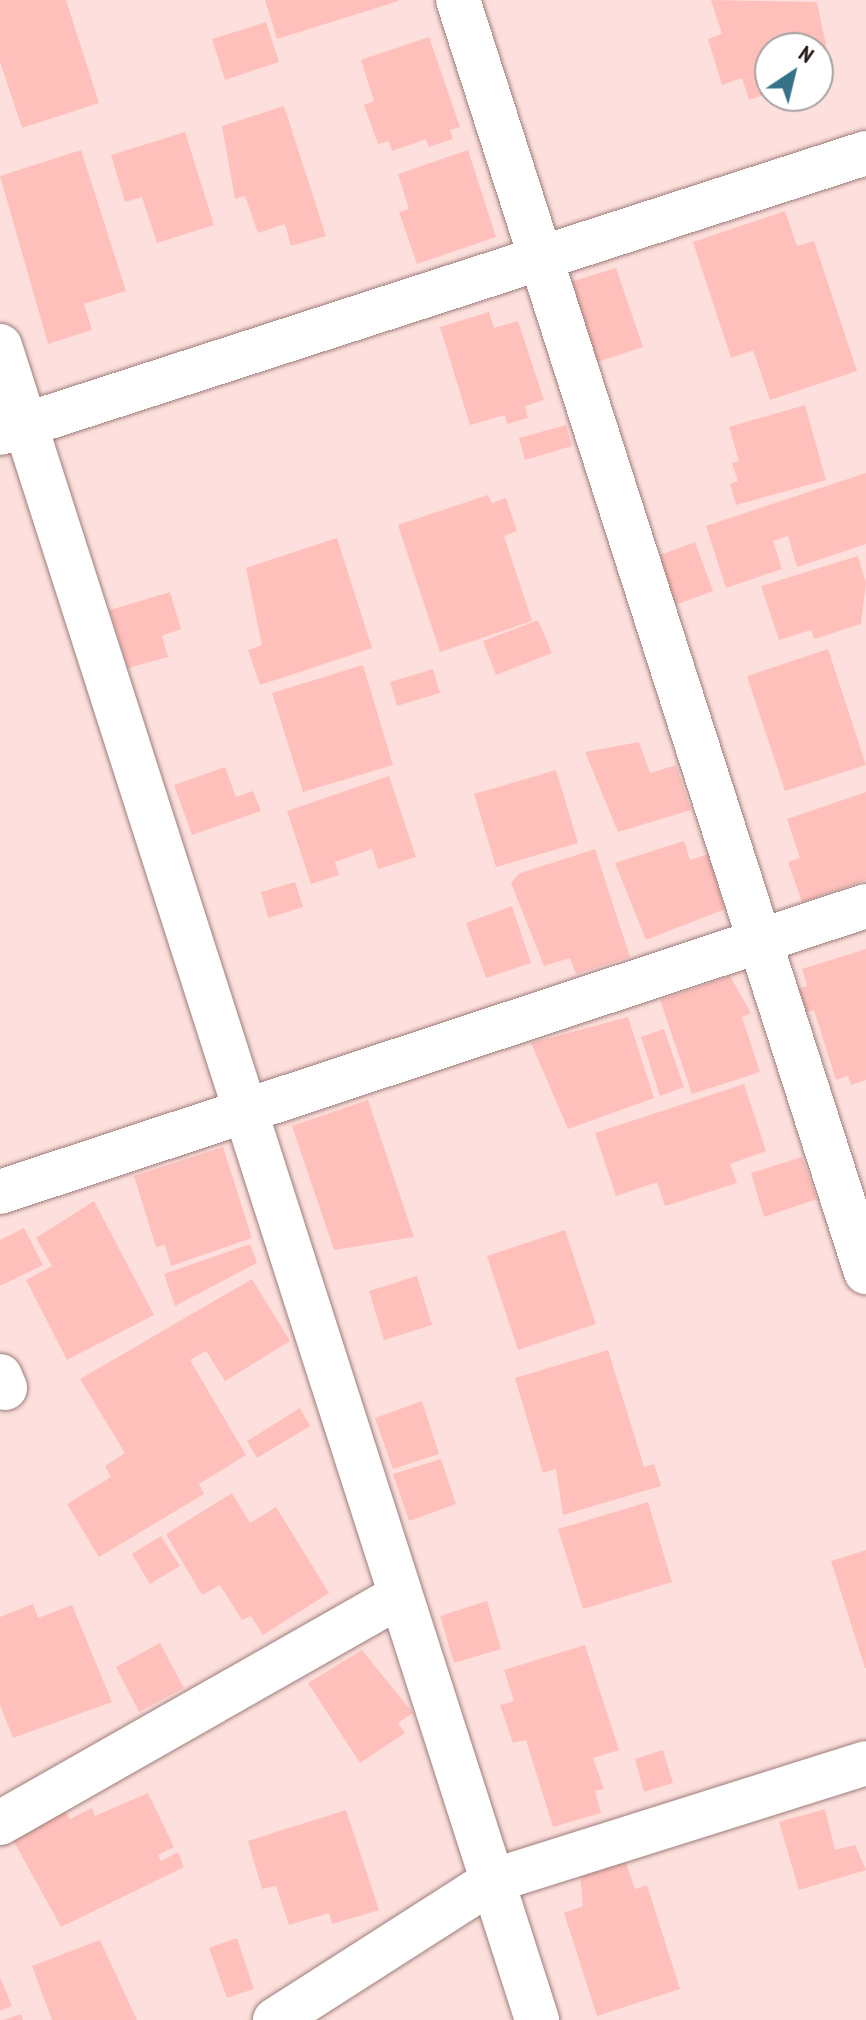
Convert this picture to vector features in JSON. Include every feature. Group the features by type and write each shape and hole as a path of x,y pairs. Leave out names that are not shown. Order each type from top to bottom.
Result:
{"street":[{"path":"458,0 544,260 866,1272"},
{"path":"13,429 544,260 866,153"},
{"path":"0,346 13,429 245,1109 537,2020"},
{"path":"0,1192 866,906"},
{"path":"0,1823 400,1596"},
{"path":"275,2020 492,1881 866,1763"}],"building":[{"path":"0,0 66,0 99,103 22,128 0,62"},
{"path":"265,0 398,0 399,1 277,39"},
{"path":"711,0 817,2 823,32 754,32 754,98 749,100 742,78 722,85 708,39 722,34"},
{"path":"266,22 279,62 225,80 212,39"},
{"path":"429,37 460,127 450,130 453,139 429,147 426,139 392,151 389,141 378,144 364,105 374,101 361,60"},
{"path":"284,106 326,236 291,246 285,224 258,233 245,196 235,199 222,126"},
{"path":"185,132 214,225 157,243 142,197 125,202 111,155"},
{"path":"81,150 126,291 84,304 92,330 48,344 0,176"},
{"path":"468,150 496,237 417,264 399,212 409,209 398,174"},
{"path":"785,211 797,246 814,241 857,371 770,400 753,350 731,358 693,242"},
{"path":"616,268 643,347 597,362 570,282"},
{"path":"489,312 494,328 518,321 544,400 525,406 528,418 507,424 505,415 470,425 440,327"},
{"path":"805,405 826,480 736,505 730,484 738,481 732,463 739,461 729,427"},
{"path":"566,425 572,446 525,460 519,438"},
{"path":"866,473 866,544 797,567 788,536 773,541 782,569 726,588 706,526"},
{"path":"488,495 492,503 506,498 517,531 504,536 532,621 440,652 398,525"},
{"path":"337,538 372,648 260,685 248,650 262,645 246,568"},
{"path":"695,542 713,591 675,605 658,556"},
{"path":"858,556 866,583 861,624 814,639 811,630 779,640 761,586"},
{"path":"170,592 181,629 162,636 168,657 128,668 110,610"},
{"path":"538,620 552,653 496,675 483,641"},
{"path":"828,649 866,765 785,791 747,676"},
{"path":"363,665 393,765 303,792 272,693"},
{"path":"433,669 440,693 397,706 390,682"},
{"path":"639,742 650,773 676,765 691,810 618,832 585,752"},
{"path":"225,767 236,797 253,791 261,811 192,835 174,785"},
{"path":"556,770 578,843 496,867 474,794"},
{"path":"389,776 416,857 378,869 372,849 335,862 339,875 311,884 287,811"},
{"path":"866,792 866,880 802,902 788,862 800,858 787,819"},
{"path":"684,841 690,860 708,854 725,909 646,940 615,863"},
{"path":"595,849 630,957 576,974 570,958 544,966 511,883 518,874"},
{"path":"295,882 303,907 268,918 261,892"},
{"path":"512,906 531,963 486,978 466,923"},
{"path":"866,949 866,1080 851,1085 848,1076 836,1080 814,1010 802,1014 795,990 807,986 802,969"},
{"path":"730,976 751,1013 742,1017 760,1072 692,1094 660,1000"},
{"path":"628,1017 654,1098 568,1129 531,1043"},
{"path":"664,1029 684,1087 660,1096 641,1037"},
{"path":"744,1084 766,1151 730,1164 737,1183 665,1206 657,1182 616,1196 595,1133"},
{"path":"368,1100 414,1237 334,1250 292,1126"},
{"path":"223,1147 252,1238 171,1266 165,1245 156,1247 134,1176"},
{"path":"802,1157 817,1199 764,1217 751,1173"},
{"path":"94,1201 154,1315 67,1360 26,1280 52,1266 36,1238"},
{"path":"24,1228 43,1265 0,1286 0,1240"},
{"path":"565,1230 596,1324 518,1350 487,1256"},
{"path":"250,1244 257,1263 175,1306 164,1274"},
{"path":"417,1276 432,1325 384,1340 369,1291"},
{"path":"252,1279 290,1341 225,1381 206,1351 190,1360 246,1455 199,1484 204,1494 99,1557 67,1504 111,1477 105,1466 125,1453 80,1379"},
{"path":"608,1350 644,1467 654,1464 661,1486 563,1515 556,1469 543,1473 515,1378"},
{"path":"422,1401 439,1454 393,1469 375,1418"},
{"path":"300,1408 310,1426 257,1458 247,1441"},
{"path":"441,1459 456,1504 409,1521 393,1474"},
{"path":"232,1493 250,1523 276,1507 329,1593 263,1635 251,1616 242,1620 220,1585 202,1595 166,1534"},
{"path":"648,1502 672,1582 583,1609 558,1529"},
{"path":"161,1536 180,1566 150,1584 132,1554"},
{"path":"866,1550 866,1668 865,1668 831,1561"},
{"path":"487,1601 501,1649 454,1663 440,1616"},
{"path":"33,1604 38,1618 72,1605 112,1702 13,1738 0,1705 0,1617"},
{"path":"160,1643 184,1688 139,1712 116,1667"},
{"path":"585,1645 619,1750 593,1758 604,1789 595,1791 601,1813 553,1827 526,1740 513,1743 500,1705 514,1701 504,1670"},
{"path":"362,1650 413,1713 398,1723 405,1733 360,1763 308,1683"},
{"path":"663,1750 673,1783 644,1792 635,1759"},
{"path":"148,1793 174,1847 158,1855 161,1861 178,1852 184,1867 61,1927 13,1840 65,1811 70,1819 92,1808 95,1816"},
{"path":"825,1809 835,1850 855,1845 866,1870 799,1890 779,1822"},
{"path":"346,1810 379,1910 332,1924 329,1913 289,1925 276,1886 262,1889 248,1841"},
{"path":"625,1860 635,1889 647,1885 680,1989 597,2016 564,1913 583,1906 580,1874"},
{"path":"237,1938 254,1989 227,1998 209,1948"},
{"path":"100,1940 137,2020 52,2020 32,1966"},
{"path":"0,1977 12,2006 0,2011"},
{"path":"21,2014 23,2020 4,2020"}]}
